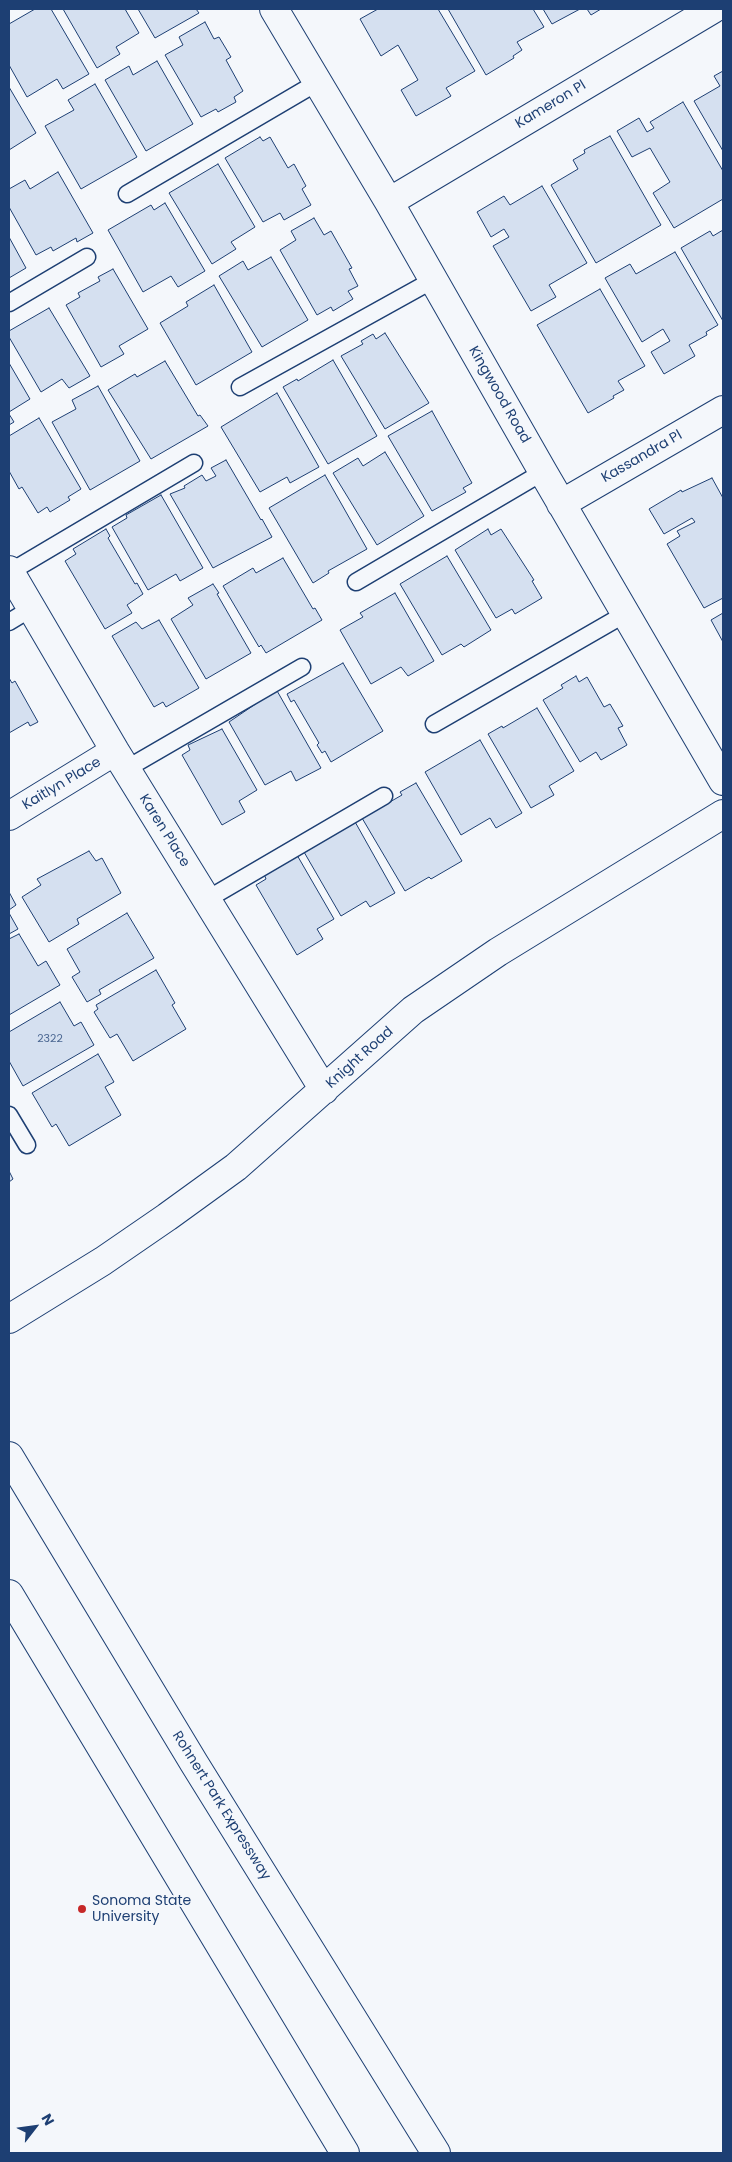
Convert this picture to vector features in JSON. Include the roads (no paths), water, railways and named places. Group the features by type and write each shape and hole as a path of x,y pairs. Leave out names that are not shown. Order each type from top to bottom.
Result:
{"street":[{"name":"Kingwood Road","path":"274,9 389,202 561,504 723,781"},
{"name":"Kameron Pl","path":"389,202 713,9"},
{"name":"Kassandra Pl","path":"561,504 723,410"},
{"name":"Karen Place","path":"10,571 20,615 120,760 324,1090"},
{"name":"Kaitlyn Place","path":"9,816 120,760"},
{"name":"Knight Road","path":"9,1319 103,1261 175,1212 236,1167 413,1010 498,952 723,814"},
{"name":"Rohnert Park Expressway","path":"9,1456 194,1763 436,2153"},
{"path":"9,1594 345,2153"}],"lane":[{"path":"127,194 318,82"},
{"path":"9,303 87,257"},
{"path":"240,387 433,280"},
{"path":"10,571 194,463"},
{"path":"356,582 543,472"},
{"path":"434,724 625,614"},
{"path":"120,760 302,667"},
{"path":"206,900 384,796"},
{"path":"9,1115 27,1145"}],"place":[{"name":"Sonoma State University","path":"82,1909"}]}
